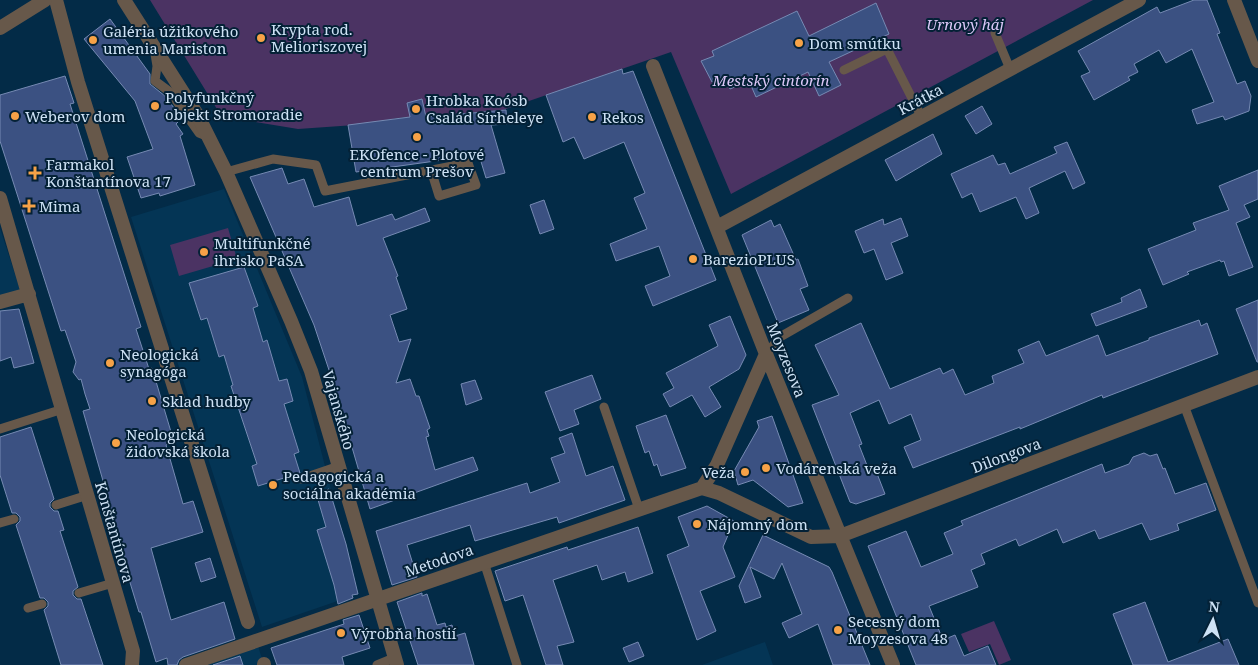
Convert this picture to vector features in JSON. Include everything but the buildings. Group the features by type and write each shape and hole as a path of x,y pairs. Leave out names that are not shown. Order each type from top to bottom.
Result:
{"street":[{"path":"0,28 45,0"},
{"path":"56,0 81,91 248,622"},
{"name":"Vajanského","path":"124,0 198,116 226,172 273,278 311,371 396,661"},
{"name":"Krátka","path":"717,227 1139,0"},
{"path":"1234,0 1258,61"},
{"name":"Moyzesova","path":"653,66 766,354 893,665"},
{"name":"Konštantínova","path":"0,198 133,652 132,665"},
{"path":"0,302 29,294"},
{"path":"702,488 716,465 766,354"},
{"name":"Dilongova","path":"702,488 719,493 812,537 840,536 1258,377"},
{"name":"Metodova","path":"186,665 702,488"}],"lane":[{"path":"996,33 1010,69"},
{"path":"844,70 887,49 922,116"},
{"path":"226,172 273,159 316,165 325,191 431,170 468,163 476,185 439,196 431,170"},
{"path":"766,354 780,337 848,298"},
{"path":"1184,405 1258,603"},
{"path":"604,408 639,509"},
{"path":"0,429 63,409"},
{"path":"301,479 338,466"},
{"path":"56,506 88,495"},
{"path":"0,523 14,519"},
{"path":"484,562 517,665"},
{"path":"80,593 113,583"},
{"path":"28,608 42,604"},
{"path":"377,665 396,661"}],"shaded area":[{"name":"Pedagogická a sociálna akadémia","path":"224,189 302,377 358,594 262,627 131,217"},
{"path":"0,228 22,296 0,302"},
{"path":"765,642 773,665 702,665"},
{"path":"258,646 264,665 202,665"}],"green space":[{"name":"Mestský cintorín","path":"150,0 1093,0 731,194 671,52 503,110 399,118 355,125 298,129 237,119 220,114"},
{"name":"Multifunkčné ihrisko PaSA","path":"228,228 237,259 179,276 170,245"},
{"path":"994,621 1011,660 999,665 990,644 969,652 961,634"}],"place":[{"name":"Krypta rod. Melioriszovej","path":"261,38"},
{"name":"Galéria úžitkového umenia Mariston","path":"93,40"},
{"name":"Dom smútku","path":"799,43"},
{"name":"Polyfunkčný objekt Stromoradie","path":"155,106"},
{"name":"Hrobka Koósb Család Sírheleye","path":"416,109"},
{"name":"Weberov dom","path":"15,116"},
{"name":"Rekos","path":"592,117"},
{"name":"EKOfence - Plotové centrum Prešov","path":"417,137"},
{"name":"Farmakol Konštantínova 17","path":"35,173"},
{"name":"Mima","path":"29,206"},
{"name":"Multifunkčné ihrisko PaSA","path":"204,252"},
{"name":"BarezioPLUS","path":"693,259"},
{"name":"Neologická synagóga","path":"110,363"},
{"name":"Sklad hudby","path":"152,401"},
{"name":"Neologická židovská škola","path":"116,443"},
{"name":"Vodárenská veža","path":"766,468"},
{"name":"Veža","path":"745,472"},
{"name":"Pedagogická a sociálna akadémia","path":"273,485"},
{"name":"Nájomný dom","path":"697,524"},
{"name":"Secesný dom Moyzesova 48","path":"838,630"},
{"name":"Výrobňa hostií","path":"341,633"}],"park label":[{"name":"Urnový háj","path":"965,24"}]}
